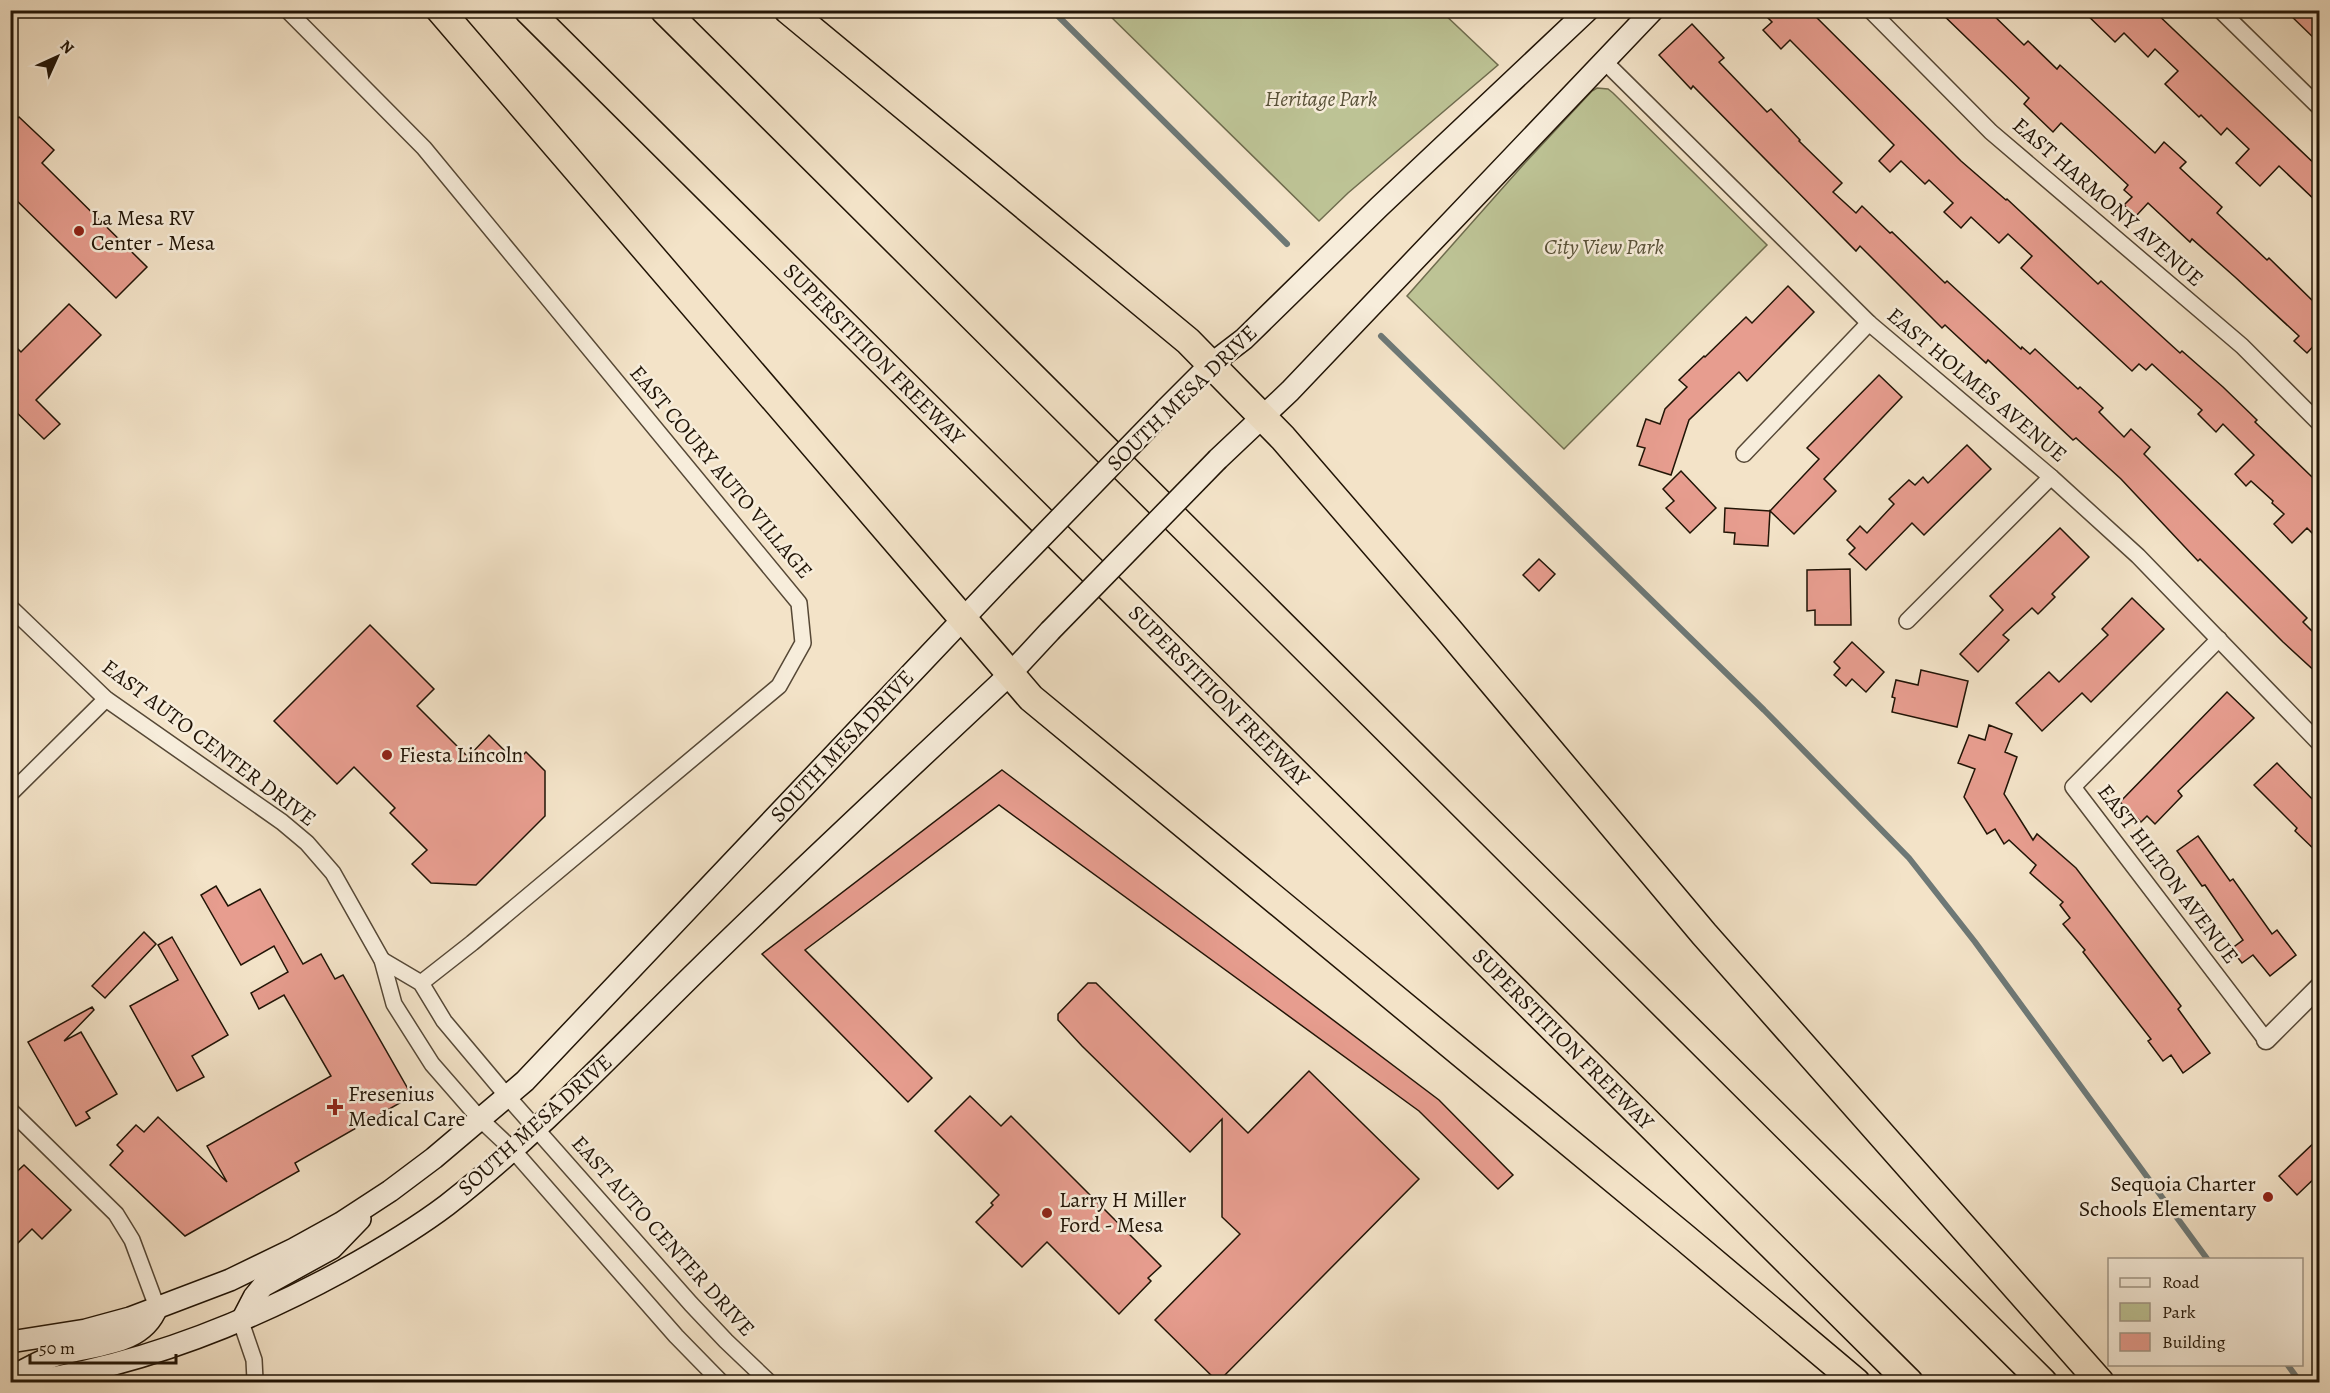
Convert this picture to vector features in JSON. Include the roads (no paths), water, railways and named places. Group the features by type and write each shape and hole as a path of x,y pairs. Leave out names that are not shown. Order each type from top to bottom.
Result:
{"highway":[{"path":"440,10 1031,698 1685,1238 1856,1383"},
{"name":"SUPERSTITION FREEWAY","path":"528,10 1909,1383"},
{"path":"664,10 2043,1383"},
{"path":"788,10 1179,334 1263,418 1447,628 1704,934 2100,1383"}],"main road":[{"name":"SOUTH MESA DRIVE","path":"10,1342 86,1330 130,1318 230,1280 273,1260 341,1223 434,1158 525,1081 962,619 1210,365 1244,339 1379,207 1588,10"},
{"name":"SOUTH MESA DRIVE","path":"28,1383 78,1374 115,1364 184,1343 241,1322 315,1286 392,1243 444,1207 513,1150 702,965 1011,674 1218,459 1263,418 1653,10"},
{"path":"241,1322 254,1297 263,1286 332,1248 355,1226 375,1201"},
{"path":"10,1377 56,1356 123,1339 137,1333 148,1323 157,1307"}],"street":[{"name":"EAST COURY AUTO VILLAGE","path":"287,10 424,148 800,603 803,643 779,686 472,943 421,982"},
{"name":"EAST HARMONY AVENUE","path":"1870,10 1991,132 2242,346 2319,424"},
{"path":"2220,10 2319,108"},
{"name":"EAST HOLMES AVENUE","path":"1605,61 1869,323 2051,477 2138,556 2319,744"},
{"path":"1744,454 1869,323"},
{"path":"1907,621 2051,477"},
{"name":"EAST AUTO CENTER DRIVE","path":"10,607 105,699 282,822 307,843 333,873 382,960 394,1004 432,1064 480,1119 513,1150 676,1336 721,1383"},
{"name":"EAST HILTON AVENUE","path":"2219,639 2073,787 2266,1040"},
{"path":"10,794 105,699"},
{"path":"382,960 421,982"},
{"name":"EAST AUTO CENTER DRIVE","path":"421,982 444,1021 507,1096 691,1304 769,1383"},
{"path":"2266,1040 2319,986"},
{"path":"10,1110 116,1214 132,1240 157,1307"},
{"path":"241,1322 254,1360 255,1380 252,1383"}],"waterway":[{"path":"1052,10 1287,244"},
{"path":"1381,336 1764,710 1909,858 1975,942 2207,1258"},
{"path":"2288,1366 2300,1382"}],"place":[{"name":"La Mesa RV Center - Mesa","path":"79,231"},
{"name":"Fiesta Lincoln","path":"387,755"},
{"name":"Fresenius Medical Care","path":"335,1107"},
{"name":"Sequoia Charter Schools Elementary","path":"2268,1197"},
{"name":"Larry H Miller Ford - Mesa","path":"1047,1213"}],"park label":[{"name":"Heritage Park","path":"1321,99"},
{"name":"City View Park","path":"1604,247"}]}
